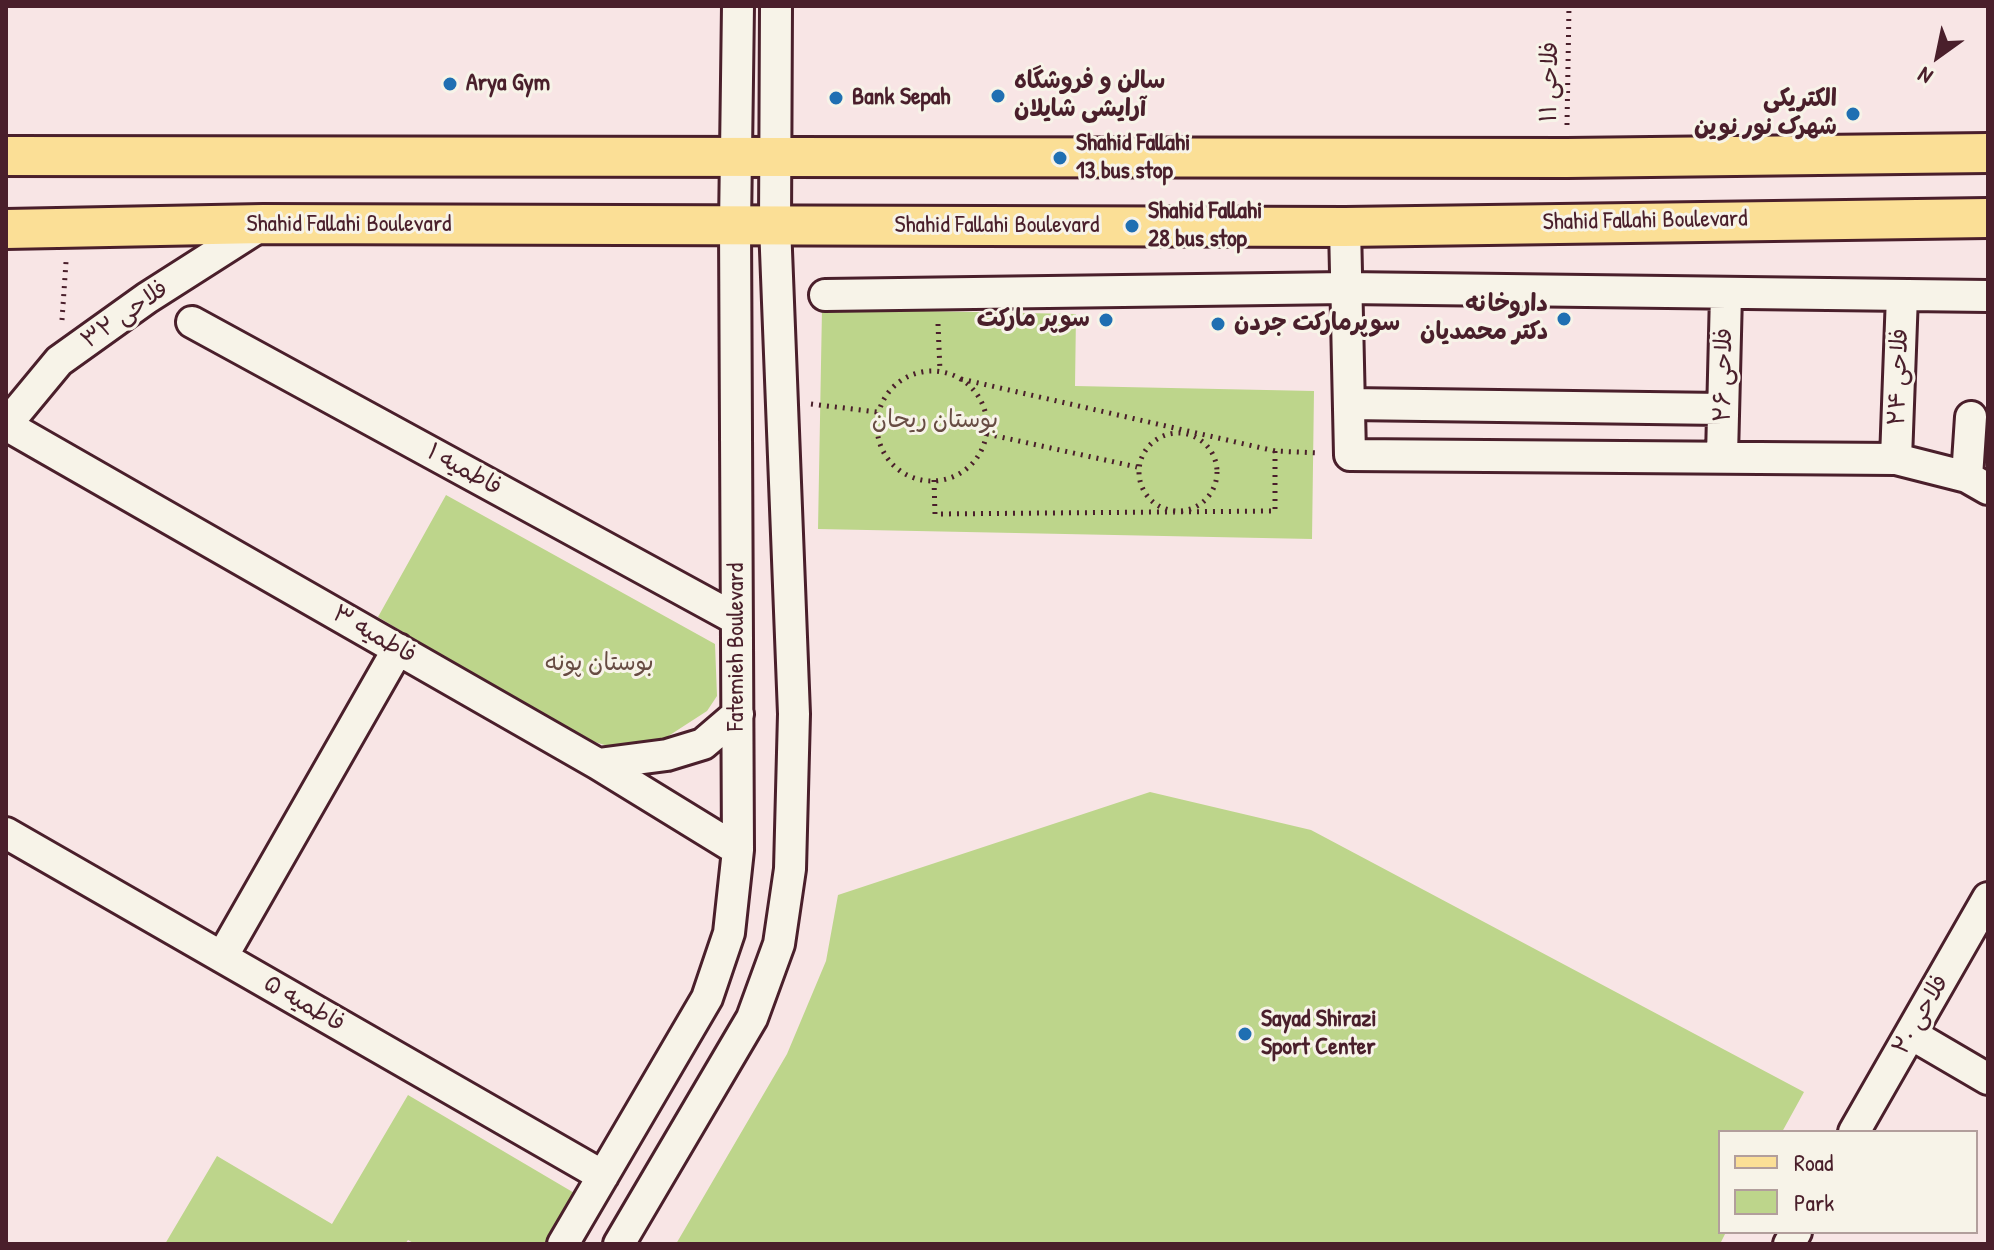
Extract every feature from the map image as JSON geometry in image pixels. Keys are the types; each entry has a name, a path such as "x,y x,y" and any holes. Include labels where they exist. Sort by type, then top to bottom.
{"main road":[{"path":"6,156 1567,158 1988,153"},
{"name":"Shahid Fallahi Boulevard","path":"6,229 263,224 1345,227 1988,218"}],"street":[{"name":"Fatemieh Boulevard","path":"563,1244 707,998 729,933 738,850 735,156 738,6"},
{"path":"619,1244 752,1018 779,944 790,869 794,714 775,225 776,6"},
{"name":"فلاحی ۳۲","path":"6,424 59,361 147,298 263,224"},
{"path":"1345,227 1350,455 1896,459 1978,483 1971,417"},
{"path":"825,295 1346,288 1988,296"},
{"name":"فلاحی ۲۶","path":"1722,456 1726,294"},
{"name":"فلاحی ۲۴","path":"1896,459 1902,295"},
{"name":"فاطمیه ۱","path":"192,322 736,619"},
{"path":"1349,404 1723,409"},
{"name":"فاطمیه ۳","path":"6,424 598,764 738,850"},
{"path":"222,957 398,649"},
{"path":"598,764 667,755 703,744 738,714"},
{"name":"فاطمیه ۵","path":"6,833 603,1176"},
{"name":"فلاحی ۲۰","path":"1855,1130 1988,898"},
{"path":"1911,1034 1988,1079"}],"path":[{"name":"فلاحی ۱۱","path":"1567,158 1569,6"},
{"path":"59,361 68,230"},
{"path":"937,294 940,371"},
{"path":"961,379 977,393 986,413 987,434 979,455 964,471 945,480 903,473 887,458 878,439 877,412 899,381 919,372 940,371 961,379 1275,451 1350,455"},
{"path":"782,401 877,412"},
{"path":"1183,431 1211,447 1219,478 1203,505 1173,513 1146,497 1137,467 1153,439 1183,431"},
{"path":"987,434 1137,467"},
{"path":"934,480 935,514 1275,511 1275,451"}],"green space":[{"name":"بوستان ریحان","path":"822,309 1076,314 1075,386 1314,391 1312,539 818,529"},
{"name":"بوستان پونه","path":"446,495 715,644 717,696 707,711 656,744 633,750 608,746 575,736 378,617"},
{"name":"Sayad Shirazi Sport Center","path":"1150,792 1311,830 1804,1092 1783,1130 1718,1130 1718,1234 1725,1234 1720,1244 676,1244 787,1054 826,961 838,895"},
{"path":"408,1095 576,1194 547,1244 415,1244 408,1240 405,1244 165,1244 217,1156 332,1224"}],"place":[{"name":"Arya Gym","path":"450,84"},
{"name":"سالن و فروشگاه آرایشی شایلان","path":"998,96"},
{"name":"Bank Sepah","path":"836,98"},
{"name":"الکتریکی شهرک نور نوین","path":"1853,114"},
{"name":"Shahid Fallahi 13 bus stop","path":"1060,158"},
{"name":"Shahid Fallahi 28 bus stop","path":"1132,226"},
{"name":"داروخانه دکتر محمدیان","path":"1564,319"},
{"name":"سوپر مارکت","path":"1106,320"},
{"name":"سوپرمارکت جردن","path":"1218,324"},
{"name":"Sayad Shirazi Sport Center","path":"1245,1034"}]}
